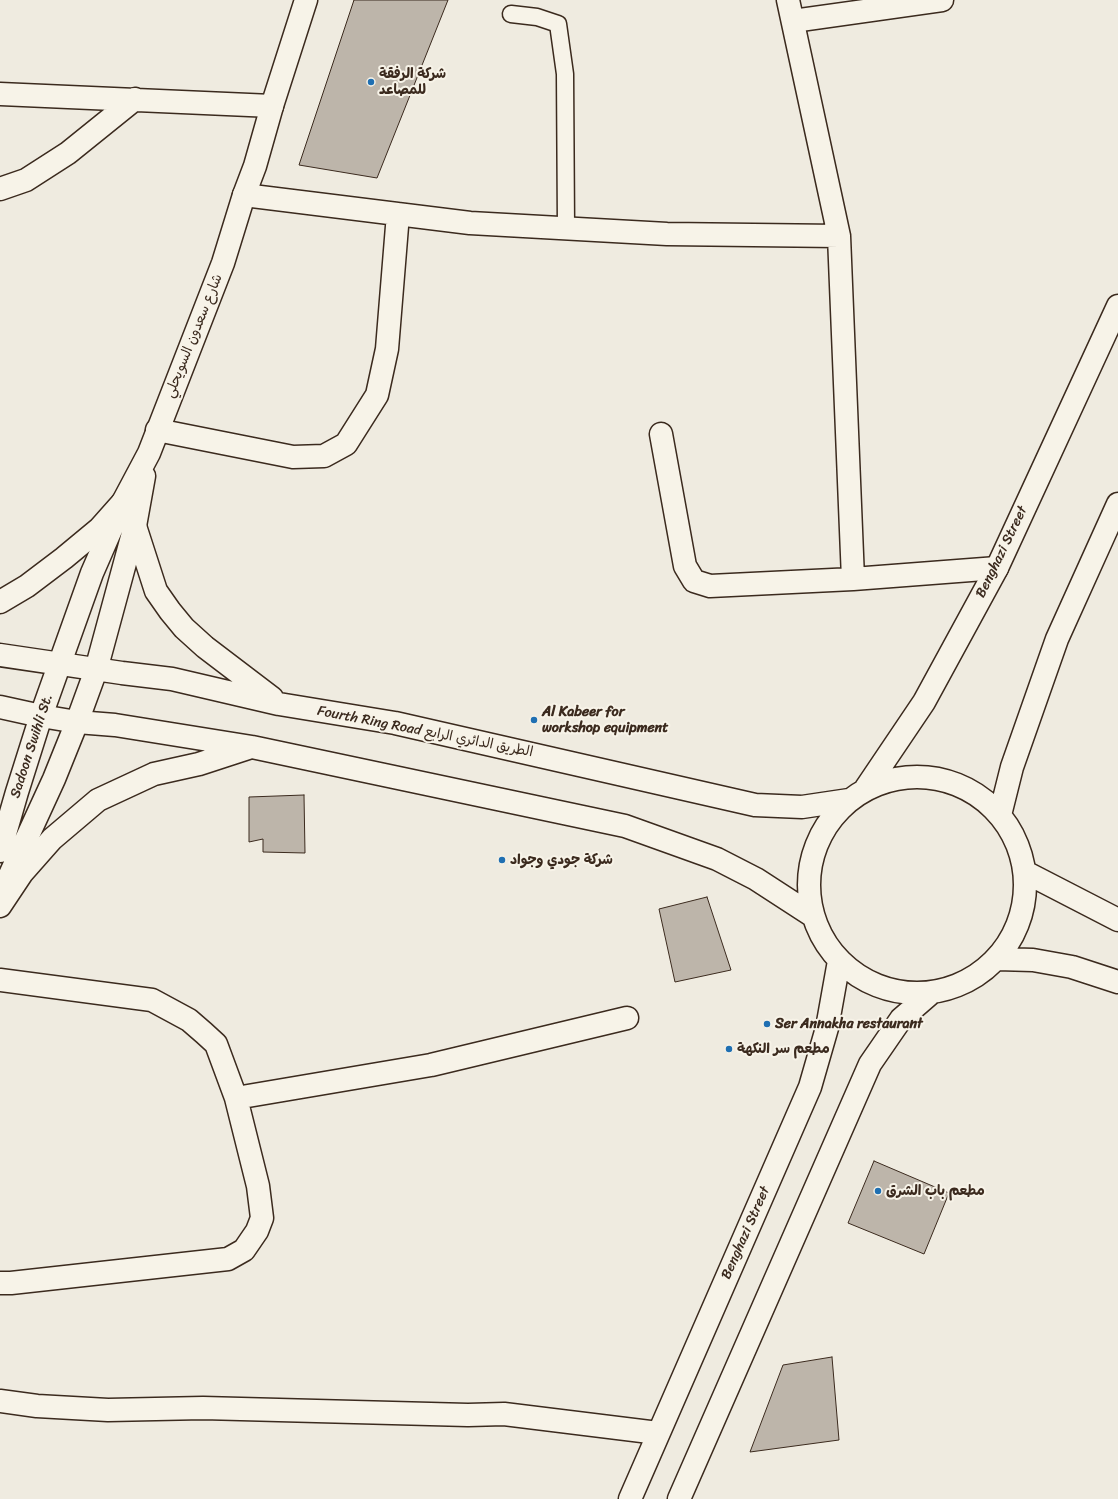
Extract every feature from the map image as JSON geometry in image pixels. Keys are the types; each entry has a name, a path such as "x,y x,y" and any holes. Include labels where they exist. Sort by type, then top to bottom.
{"main road":[{"name":"شارع سعدون السويحلي","path":"60,664 92,573 123,502 158,430 222,263 255,166 272,106 306,0"},
{"path":"788,0 839,236 853,579"},
{"path":"793,21 942,0"},
{"path":"0,94 272,106"},
{"path":"0,189 26,180 68,153 135,99"},
{"path":"244,195 470,223 667,234 839,236"},
{"path":"158,430 293,457 324,456 346,444 377,395 387,349 398,214"},
{"name":"Benghazi Street","path":"857,794 924,702 996,568 1118,306"},
{"path":"661,434 685,566 694,581 710,586 853,579 996,568"},
{"path":"0,896 41,808 77,722 96,670 135,526 148,453"},
{"path":"0,602 27,586 64,558 99,529 123,502"},
{"path":"1000,814 1012,766 1057,638 1116,512"},
{"path":"135,526 156,591 170,611 184,628 205,647 280,704"},
{"name":"Fourth Ring Road الطريق الدائري الرابع","path":"0,655 96,670 172,679 280,704 395,723 755,805 802,807 857,794"},
{"name":"Sadoon Swihli St.","path":"0,851 41,716 60,664"},
{"path":"0,707 77,722 115,725 252,747 625,826 717,859 756,879 813,916"},
{"path":"0,906 22,873 52,839 98,800 154,774 199,764 252,747"},
{"path":"907,777 933,778 958,784 980,797 1000,814 1012,832 1020,851 1025,872 1026,891 1017,927 1008,944 997,959 983,972 967,981 949,988 931,992 911,993 891,990 872,984 855,974 839,961 819,932 813,916 808,891 810,865 817,840 831,818 857,794 886,780 907,777"},
{"path":"1025,872 1118,920"},
{"path":"997,959 1033,960 1072,967 1118,982"},
{"name":"Benghazi Street","path":"630,1499 810,1087 827,1028 839,961"},
{"path":"0,980 152,1000 189,1020 216,1044 236,1098 258,1186 262,1218 257,1231 244,1250 228,1259 0,1283"},
{"path":"679,1499 870,1064 901,1019 931,992"},
{"path":"236,1098 431,1065 627,1018"},
{"path":"0,1401 37,1406 108,1410 203,1408 468,1415 504,1414 658,1433"}],"lane":[{"path":"511,14 537,17 558,24 564,74 566,228"}],"building":[{"name":"شركة الرفقة للمصاعد","path":"354,0 448,0 377,178 299,165"},
{"path":"304,795 305,853 263,852 263,839 249,842 249,797"},
{"path":"707,897 731,970 675,982 659,909"},
{"path":"874,1161 949,1193 924,1254 848,1223"},
{"path":"832,1357 839,1440 750,1452 783,1365"}],"place":[{"name":"شركة الرفقة للمصاعد","path":"371,82"},
{"name":"Al Kabeer for workshop equipment","path":"534,720"},
{"name":"شركة جودي وجواد","path":"502,860"},
{"name":"Ser Annakha restaurant","path":"767,1024"},
{"name":"مطعم سر النكهة","path":"729,1049"},
{"name":"مطعم باب الشرق","path":"878,1191"}]}
